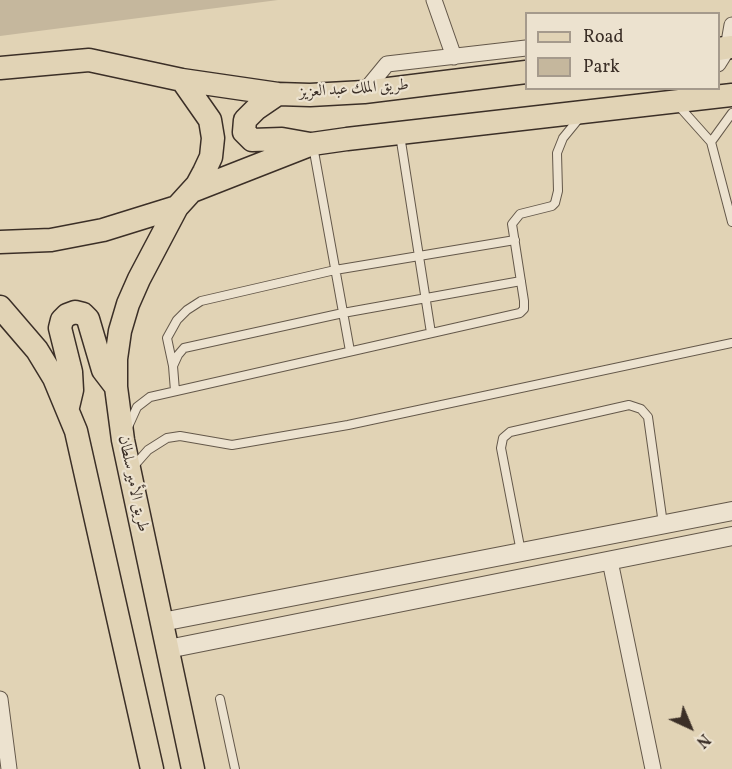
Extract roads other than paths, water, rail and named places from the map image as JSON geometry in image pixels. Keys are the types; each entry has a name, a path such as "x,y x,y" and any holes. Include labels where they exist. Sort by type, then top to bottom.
{"main road":[{"name":"طريق الملك عبد العزيز","path":"0,69 89,60 182,80 278,94 310,95 364,92 525,72"},
{"path":"182,80 210,120 213,138 210,158 197,185 184,199"},
{"path":"278,94 256,109 245,120 243,128 246,135 252,141 282,139 312,144"},
{"path":"0,242 51,240 103,230 184,199 312,144 674,101 701,94 732,95"},
{"name":"طريق الأمير سلطان","path":"184,199 139,279 128,304 120,331 116,359 116,387 129,470 193,769"},
{"path":"0,307 37,350 68,407 83,455 152,769"},
{"path":"68,407 72,390 71,372 60,328 62,320 67,315 75,312 88,319 103,370 116,387"}],"street":[{"path":"434,0 454,57"},
{"path":"723,50 732,25"},
{"path":"364,92 387,64 525,48"},
{"path":"162,622 732,511"},
{"path":"168,649 732,536"},
{"path":"610,561 653,769"},
{"path":"0,699 9,769"}],"lane":[{"path":"674,101 711,142 732,222"},
{"path":"123,440 137,407 150,397 520,313 524,309 524,301 512,224 520,214 552,206 555,203 558,191 557,153 563,138 585,112"},
{"path":"711,142 732,113"},
{"path":"399,133 431,333"},
{"path":"312,144 350,351"},
{"path":"175,391 167,338 177,320 201,301 335,270 515,240"},
{"path":"173,366 184,348 343,313 521,281"},
{"path":"129,470 148,450 167,438 180,436 232,445 348,425 732,343"},
{"path":"521,552 501,448 503,438 510,432 629,405 640,409 648,417 663,524"},
{"path":"220,699 235,769"}]}
